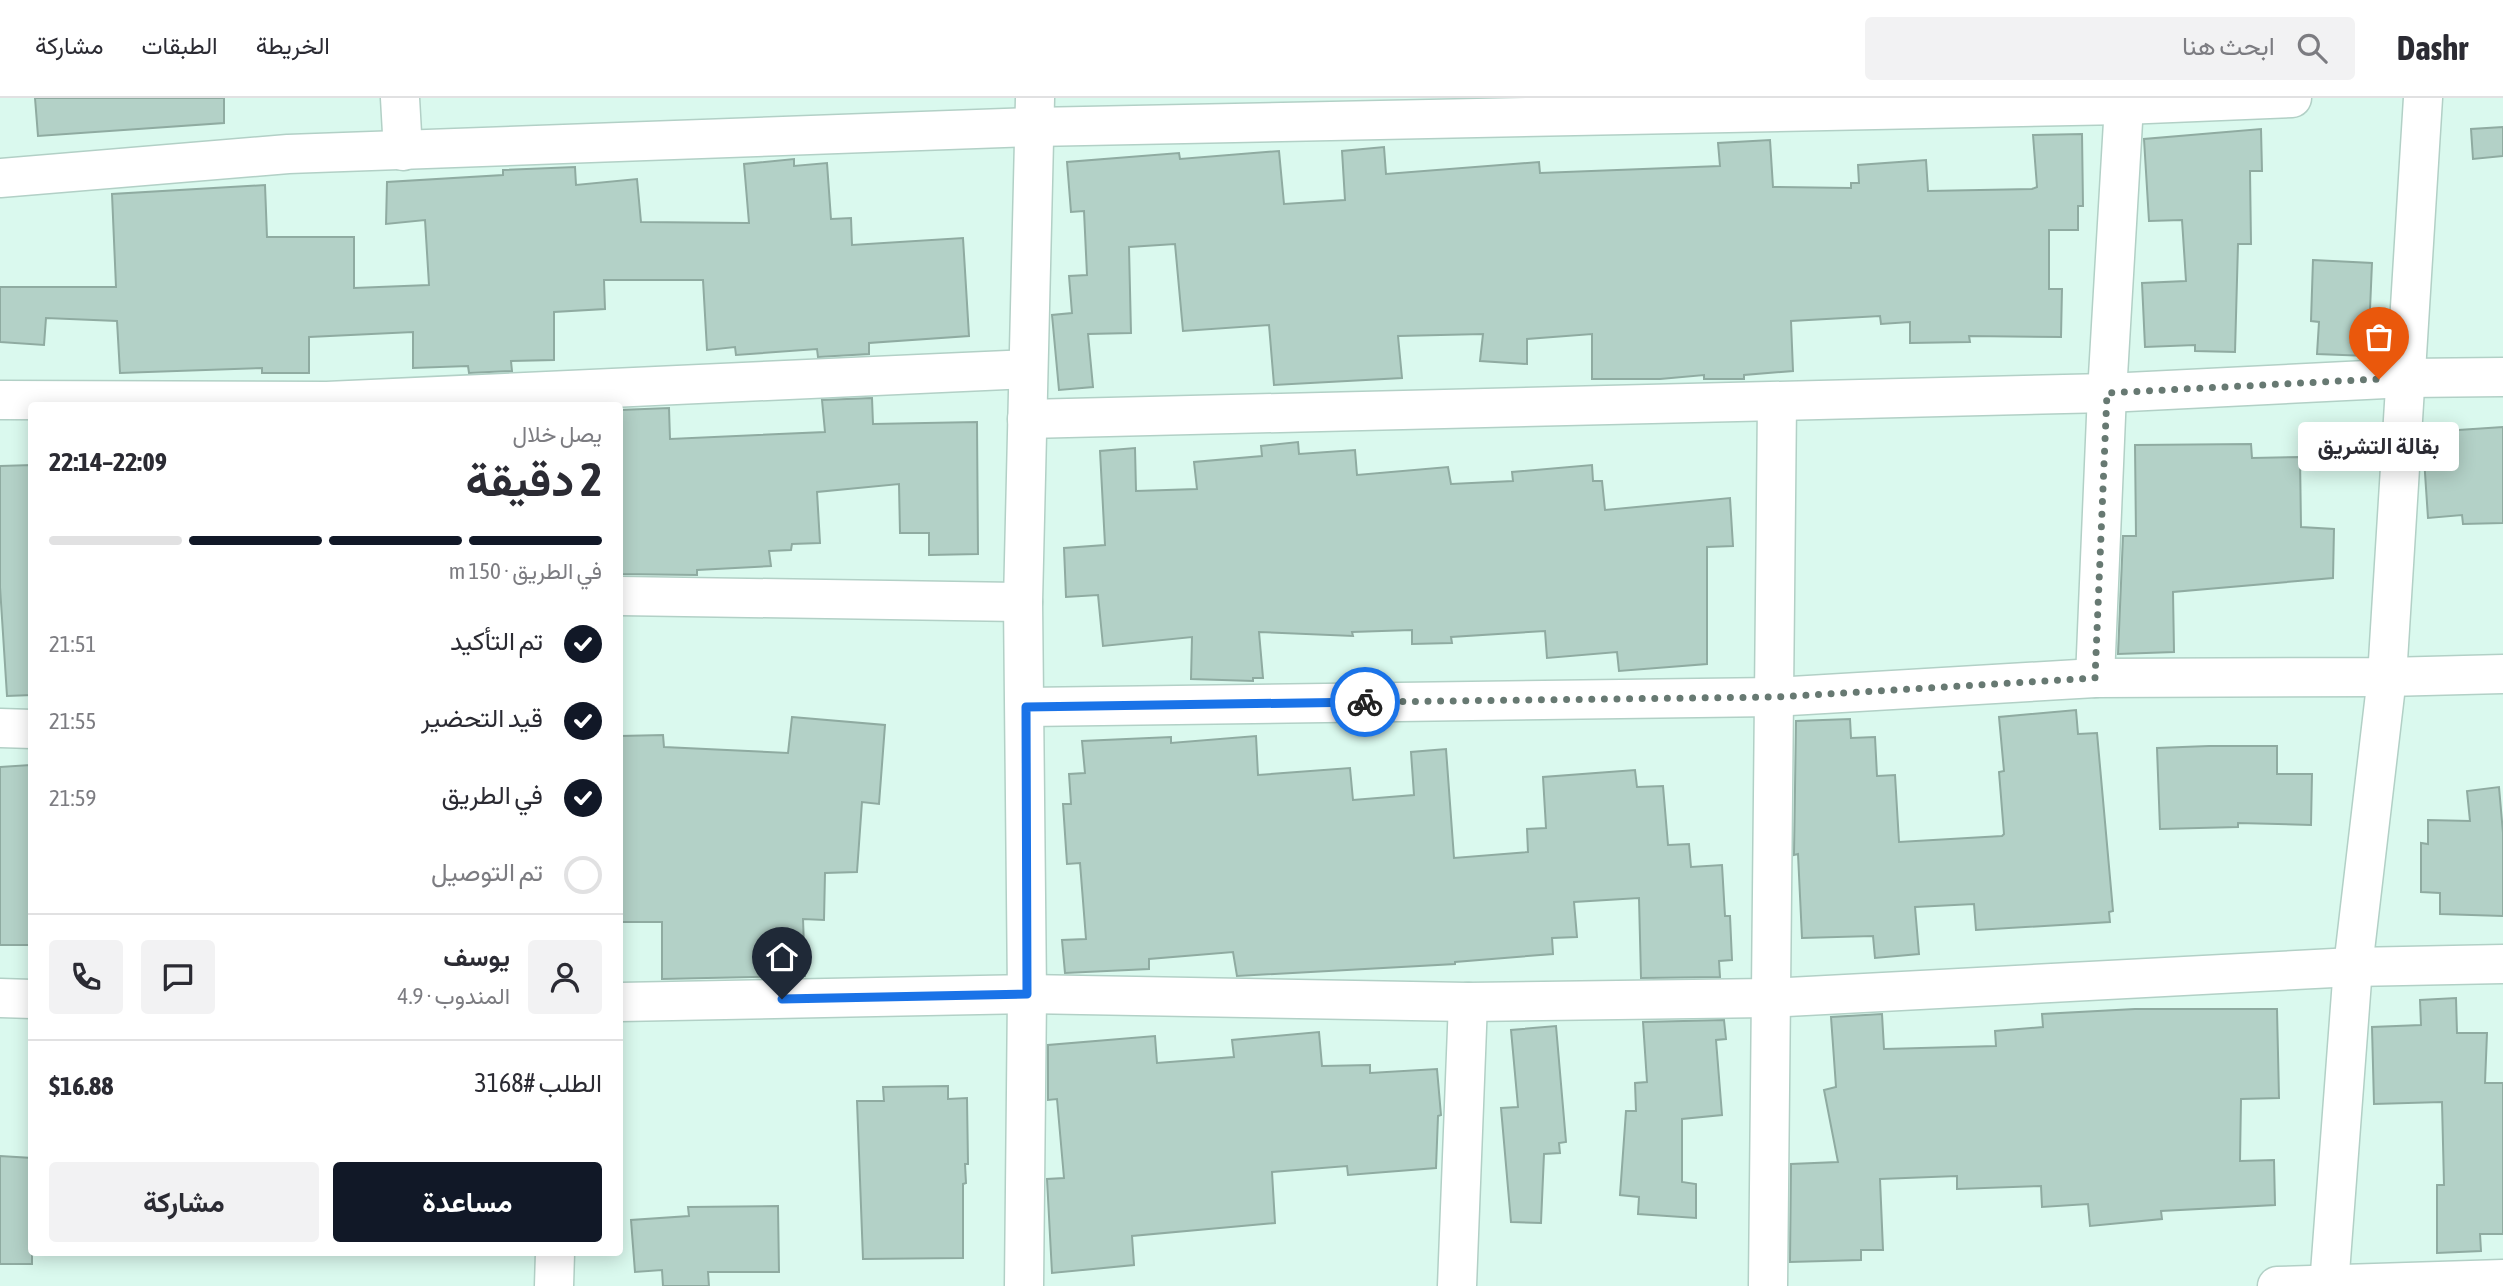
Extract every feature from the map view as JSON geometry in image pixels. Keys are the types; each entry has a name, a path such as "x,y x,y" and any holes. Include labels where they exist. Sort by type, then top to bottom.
{"street":[{"path":"400,98 403,150"},
{"path":"0,178 288,154 403,150 1035,113 2124,105 2292,98"},
{"path":"2329,1285 2354,967 2387,677 2423,98"},
{"path":"2095,678 2107,393 2124,105"},
{"path":"1024,1286 1027,994 1023,602 1035,113"},
{"path":"367,402 1028,369"},
{"path":"1027,419 2107,393 2406,378 2503,377"},
{"path":"0,400 164,402"},
{"path":"1768,1286 1777,402"},
{"path":"623,596 1023,602"},
{"path":"1026,707 1775,697 2095,678 2503,674"},
{"path":"0,728 28,729"},
{"path":"623,1002 1027,994 1468,1002 1769,998 2354,967 2503,964"},
{"path":"0,998 28,999"},
{"path":"1457,1286 1468,1002"},
{"path":"554,1286 555,1256"},
{"path":"2277,1286 2503,1279"}],"building":[{"path":"35,98 224,98 224,123 38,136"},
{"path":"2503,127 2503,156 2473,159 2471,129"},
{"path":"2261,129 2262,171 2250,171 2251,244 2238,244 2235,352 2195,351 2195,345 2145,347 2142,283 2186,281 2182,220 2149,221 2144,139"},
{"path":"2082,134 2083,206 2078,206 2078,230 2049,230 2049,289 2062,289 2061,337 1969,336 1970,342 1910,343 1910,322 1881,324 1880,316 1791,321 1793,371 1744,375 1744,379 1704,379 1704,375 1660,379 1592,379 1592,334 1527,339 1527,364 1480,361 1483,334 1398,336 1402,378 1274,385 1269,325 1183,331 1175,244 1129,247 1131,333 1088,334 1093,387 1059,390 1052,315 1072,313 1069,276 1087,275 1084,211 1071,212 1067,162 1179,153 1180,159 1279,151 1284,204 1345,200 1342,151 1384,147 1386,174 1539,162 1540,173 1720,166 1718,143 1770,140 1773,187 1851,188 1851,183 1859,183 1858,165 1926,160 1928,191 2032,189 2037,187 2033,135"},
{"path":"794,159 794,166 827,163 831,219 851,218 852,245 963,238 969,336 869,343 869,354 818,357 817,349 736,355 735,347 707,350 703,280 604,280 605,309 554,312 554,360 511,361 512,371 469,373 468,366 413,368 413,332 309,337 309,373 262,373 262,368 120,373 117,321 46,318 44,345 0,342 0,287 116,287 112,194 265,185 267,237 354,237 354,288 429,285 425,220 386,224 387,182 503,175 503,170 575,167 576,185 637,179 641,222 749,223 744,164"},
{"path":"2313,260 2372,263 2368,356 2317,354 2319,322 2311,321"},
{"path":"872,398 873,424 977,422 978,554 929,555 929,533 900,533 899,484 817,492 820,543 792,544 791,550 769,551 771,566 697,570 697,575 623,574 623,410 669,408 670,439 825,432 822,400"},
{"path":"2503,427 2503,523 2463,524 2462,515 2428,518 2423,443 2429,441 2429,432"},
{"path":"1298,442 1299,454 1355,450 1357,475 1448,467 1451,484 1513,481 1512,472 1592,465 1593,481 1602,481 1605,510 1730,498 1733,546 1707,547 1707,664 1619,671 1617,652 1547,658 1545,631 1451,637 1452,643 1412,644 1412,630 1352,632 1353,636 1259,632 1263,678 1253,678 1253,681 1191,679 1192,637 1103,646 1098,595 1066,597 1064,548 1105,545 1100,451 1135,448 1136,491 1197,489 1194,462 1262,456 1261,446"},
{"path":"2251,444 2252,458 2300,457 2301,527 2334,529 2333,578 2173,592 2174,652 2118,654 2123,536 2136,536 2135,445"},
{"path":"28,465 28,695 7,696 0,587 0,466"},
{"path":"2076,710 2078,734 2097,733 2113,911 2109,912 2110,922 1976,930 1974,904 1915,907 1919,954 1875,958 1873,936 1802,938 1798,854 1794,855 1796,721 1850,719 1851,738 1875,737 1877,776 1895,775 1899,842 2002,836 1999,772 2004,771 1999,717"},
{"path":"792,717 885,725 879,804 862,802 857,872 825,873 824,920 803,919 805,976 662,979 662,922 623,922 623,736 663,735 664,747 788,753"},
{"path":"1256,736 1258,775 1350,768 1353,800 1414,795 1411,752 1446,749 1454,858 1528,852 1527,829 1546,828 1543,777 1635,770 1637,787 1663,786 1668,845 1689,844 1691,867 1722,865 1725,916 1730,916 1732,960 1719,961 1720,977 1641,978 1639,898 1574,902 1577,937 1552,938 1553,954 1455,964 1237,976 1233,952 1149,959 1149,969 1065,973 1062,940 1086,939 1080,863 1067,864 1063,804 1071,804 1069,774 1085,773 1082,741 1171,737 1171,743"},
{"path":"2277,746 2277,774 2312,774 2311,825 2238,823 2238,827 2160,829 2157,748"},
{"path":"28,765 28,945 0,945 0,767"},
{"path":"2499,787 2503,833 2503,916 2440,914 2440,893 2421,892 2421,843 2428,844 2428,820 2470,821 2467,791"},
{"path":"2456,998 2457,1033 2487,1033 2485,1083 2503,1083 2503,1234 2480,1234 2481,1251 2437,1253 2437,1185 2444,1185 2442,1102 2374,1104 2372,1027 2421,1025 2420,1000"},
{"path":"2135,1009 2277,1009 2279,1098 2241,1099 2240,1161 2274,1160 2275,1205 2161,1211 2162,1219 2090,1226 2088,1204 2042,1207 2041,1186 1957,1189 1957,1176 1880,1179 1883,1250 1861,1250 1861,1260 1790,1262 1791,1164 1838,1162 1824,1090 1836,1087 1831,1017 1882,1014 1884,1049 1996,1046 1995,1031 2043,1027 2042,1014"},
{"path":"1724,1020 1726,1039 1716,1040 1722,1115 1682,1119 1682,1182 1696,1184 1696,1218 1638,1214 1639,1197 1620,1195 1626,1111 1636,1111 1635,1083 1647,1082 1643,1022"},
{"path":"1556,1026 1566,1142 1559,1143 1560,1153 1544,1154 1541,1223 1511,1222 1501,1108 1518,1107 1511,1030"},
{"path":"1319,1032 1322,1066 1370,1065 1370,1073 1437,1069 1441,1115 1438,1116 1436,1168 1348,1175 1347,1166 1272,1172 1275,1223 1132,1236 1134,1265 1052,1273 1047,1179 1064,1178 1057,1099 1048,1100 1048,1045 1155,1036 1157,1063 1234,1057 1232,1040"},
{"path":"948,1086 948,1099 967,1098 968,1164 965,1164 966,1183 963,1184 963,1258 863,1259 857,1101 884,1101 883,1087"},
{"path":"0,1156 28,1158 28,1256 32,1256 32,1264 0,1264"},
{"path":"778,1206 779,1272 708,1272 709,1286 663,1286 662,1270 635,1272 631,1220 689,1216 688,1207"}],"way so far":[{"path":"1365,702 1775,697 2095,678 2107,393 2379,379"}],"place":[{"name":"بقالة التشريق","path":"2379,379"}],"route":[{"path":"782,999 1027,994 1026,707 1365,702"}]}
